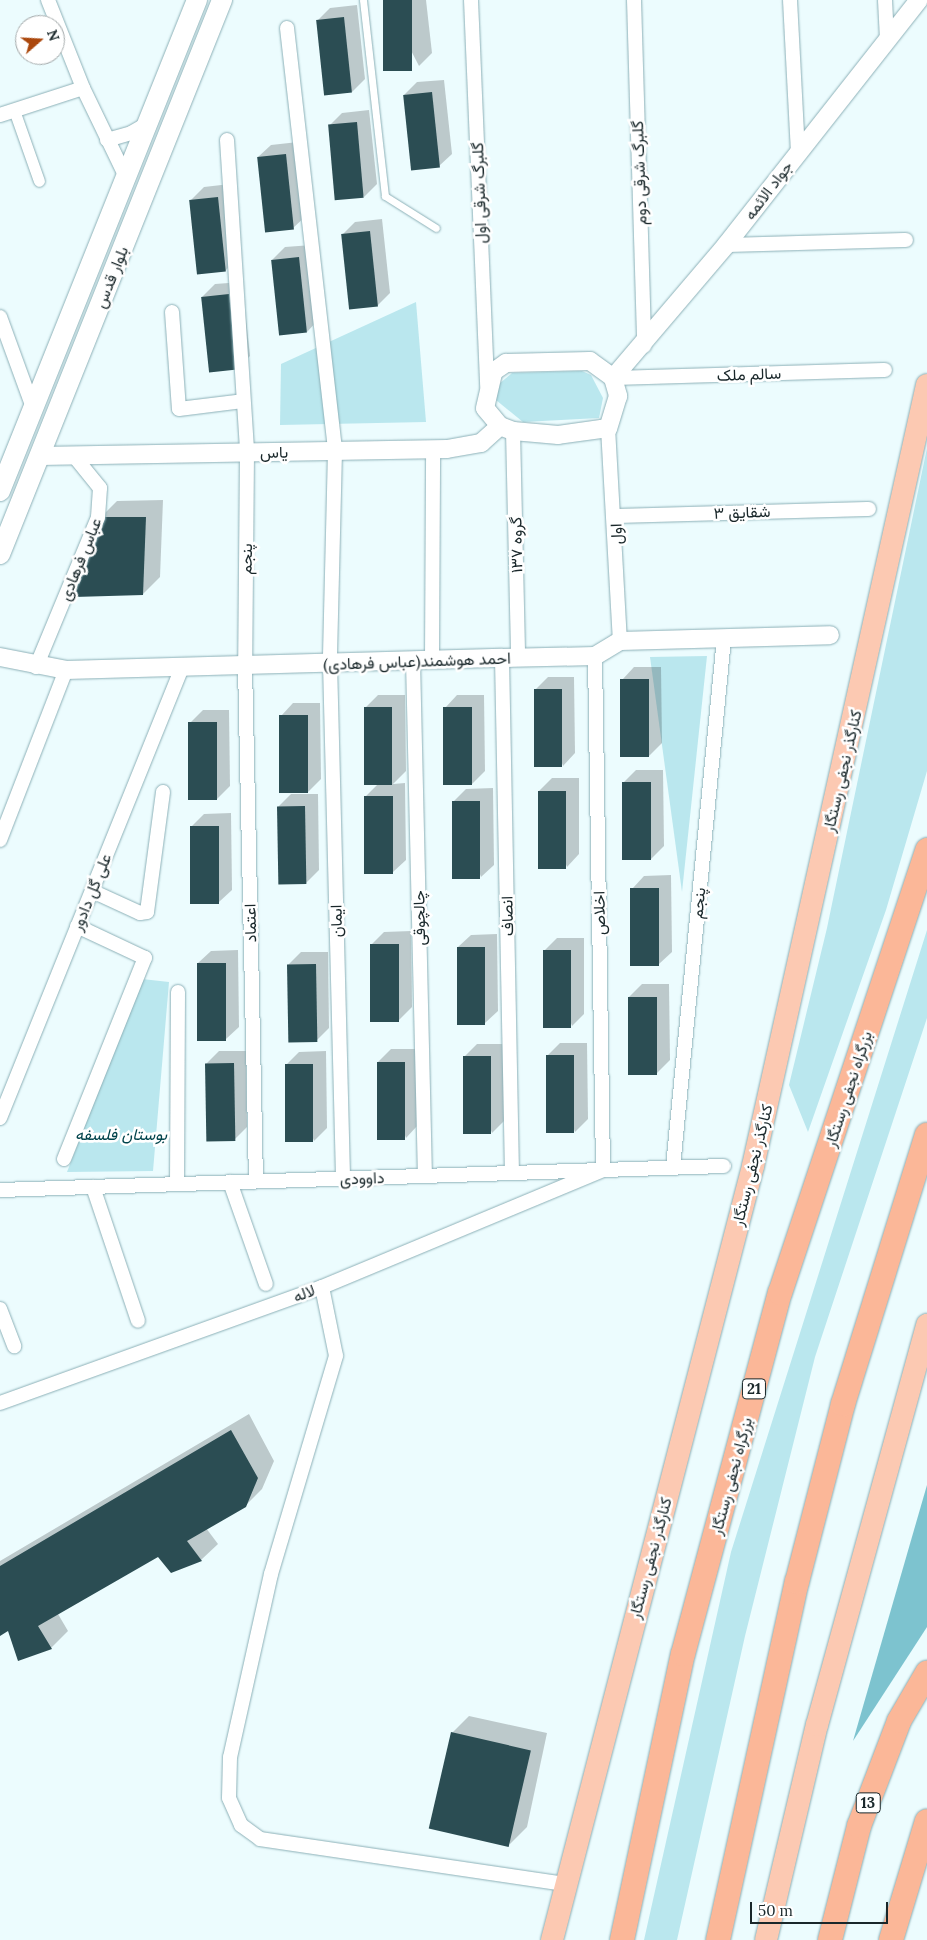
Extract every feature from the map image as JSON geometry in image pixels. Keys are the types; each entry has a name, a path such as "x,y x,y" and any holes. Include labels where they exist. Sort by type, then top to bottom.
{"highway":[{"name":"بزرگراه نجفی رستگار","path":"622,1940 683,1654 780,1292 927,850"},
{"path":"718,1940 797,1582 843,1404 927,1135"},
{"name":"13","path":"830,1940 859,1826 899,1721 927,1673"},
{"path":"891,1940 927,1821"}],"main road":[{"name":"بلوار قدس","path":"0,491 32,405 127,179 197,0"},
{"name":"بلوار قدس","path":"0,554 222,0"},
{"name":"کنارگذر نجفی رستگار","path":"552,1940 564,1884 753,1166 927,385"},
{"path":"766,1940 817,1725 927,1325"}],"street":[{"path":"48,0 83,88 127,179"},
{"name":"گلبرگ شرقی اول","path":"470,0 487,386"},
{"name":"گلبرگ شرقی دوم","path":"634,0 644,346"},
{"path":"790,0 798,151"},
{"path":"885,0 887,40"},
{"name":"جواد الائمه","path":"613,378 644,346 726,245 798,151 919,0"},
{"name":"ایمان","path":"287,28 335,451 330,663 343,1178"},
{"path":"0,115 83,88"},
{"path":"14,110 39,181"},
{"path":"107,140 131,133 149,122"},
{"name":"پنجم","path":"227,140 247,453 244,665"},
{"path":"726,245 906,240"},
{"path":"172,312 179,409 243,401"},
{"path":"1,324 32,405"},
{"path":"590,361 613,378 618,396 608,428 558,435 507,429 486,408 487,386 493,372 506,363 590,361"},
{"name":"سالم ملک","path":"613,378 885,370"},
{"name":"اول","path":"608,428 615,516 620,641"},
{"name":"یاس","path":"40,456 433,450 481,443 507,429"},
{"name":"گروه ۱۳۷","path":"507,429 510,658"},
{"path":"432,660 433,450"},
{"name":"عباس فرهادی","path":"36,667 98,517 100,488 74,456"},
{"name":"شقایق ۳","path":"615,516 868,509"},
{"name":"احمد هوشمند(عباس فرهادی)","path":"0,657 36,667 66,670 413,661 595,656 620,641 830,635"},
{"name":"پنجم","path":"673,1167 724,638"},
{"name":"اخلاص","path":"595,656 602,1170"},
{"name":"انصاف","path":"510,658 512,1173"},
{"name":"چالچوقی","path":"413,661 424,1176"},
{"name":"اعتماد","path":"244,665 256,1181"},
{"name":"علی گل دادور","path":"0,1118 182,667"},
{"path":"0,840 66,670"},
{"path":"92,891 140,913 147,912 163,792"},
{"path":"64,1159 145,958 77,926"},
{"path":"177,1183 178,992"},
{"name":"داوودی","path":"0,1190 724,1166"},
{"name":"لاله","path":"0,1403 322,1287 602,1170"},
{"path":"230,1182 266,1284"},
{"path":"94,1187 138,1321"},
{"path":"322,1287 336,1356 271,1574 230,1757 229,1798 241,1824 260,1839 564,1884"},
{"path":"0,1310 14,1346"}],"lane":[{"path":"363,0 385,196 436,228"}],"green space":[{"path":"416,302 426,422 280,425 281,364"},
{"path":"582,371 591,375 603,398 599,418 523,422 496,400 499,384 512,373"},
{"path":"927,448 927,771 886,910 808,1132 789,1085 827,928"},
{"path":"707,656 682,892 650,657"},
{"path":"927,930 927,1018 815,1357 745,1636 677,1940 644,1940 731,1552"},
{"name":"بوستان فلسفه","path":"142,979 169,982 153,1171 67,1172"}],"shaded area":[{"path":"927,1485 927,1627 853,1741"}],"building":[{"path":"383,0 412,0 412,71 383,71"},
{"path":"344,17 352,93 324,96 316,20"},
{"path":"432,92 440,168 411,171 403,95"},
{"path":"357,122 364,198 335,200 328,125"},
{"path":"286,154 294,230 265,233 257,157"},
{"path":"218,197 226,272 197,275 189,200"},
{"path":"370,231 378,307 349,310 341,234"},
{"path":"299,257 307,333 279,336 271,260"},
{"path":"229,294 237,370 209,373 201,297"},
{"path":"98,517 146,517 143,595 74,597 76,571"},
{"path":"620,679 649,679 649,757 620,757"},
{"path":"534,689 562,689 562,767 534,767"},
{"path":"364,707 392,707 392,785 364,785"},
{"path":"443,707 472,707 472,785 443,785"},
{"path":"279,715 308,715 308,793 279,793"},
{"path":"188,722 217,722 217,800 188,800"},
{"path":"622,782 651,782 651,860 622,860"},
{"path":"538,791 566,791 566,869 538,869"},
{"path":"364,796 393,796 393,874 364,874"},
{"path":"452,801 480,801 480,879 452,879"},
{"path":"277,806 305,806 306,884 278,884"},
{"path":"190,826 219,826 219,904 190,904"},
{"path":"630,888 659,888 659,966 630,966"},
{"path":"370,944 399,944 399,1022 370,1022"},
{"path":"457,947 485,947 485,1025 457,1025"},
{"path":"543,950 571,950 571,1028 543,1028"},
{"path":"197,963 226,963 226,1041 197,1041"},
{"path":"316,964 317,1042 288,1042 287,965"},
{"path":"628,997 657,997 657,1075 628,1075"},
{"path":"546,1055 574,1055 574,1133 546,1133"},
{"path":"463,1056 491,1056 491,1134 463,1134"},
{"path":"377,1062 405,1062 405,1140 377,1140"},
{"path":"234,1063 235,1141 206,1141 205,1064"},
{"path":"285,1064 313,1064 313,1142 285,1142"},
{"path":"231,1430 258,1478 246,1507 187,1541 202,1561 171,1573 158,1557 38,1626 52,1649 18,1661 8,1631 0,1636 0,1566"},
{"path":"451,1732 531,1750 509,1847 429,1828"}]}
